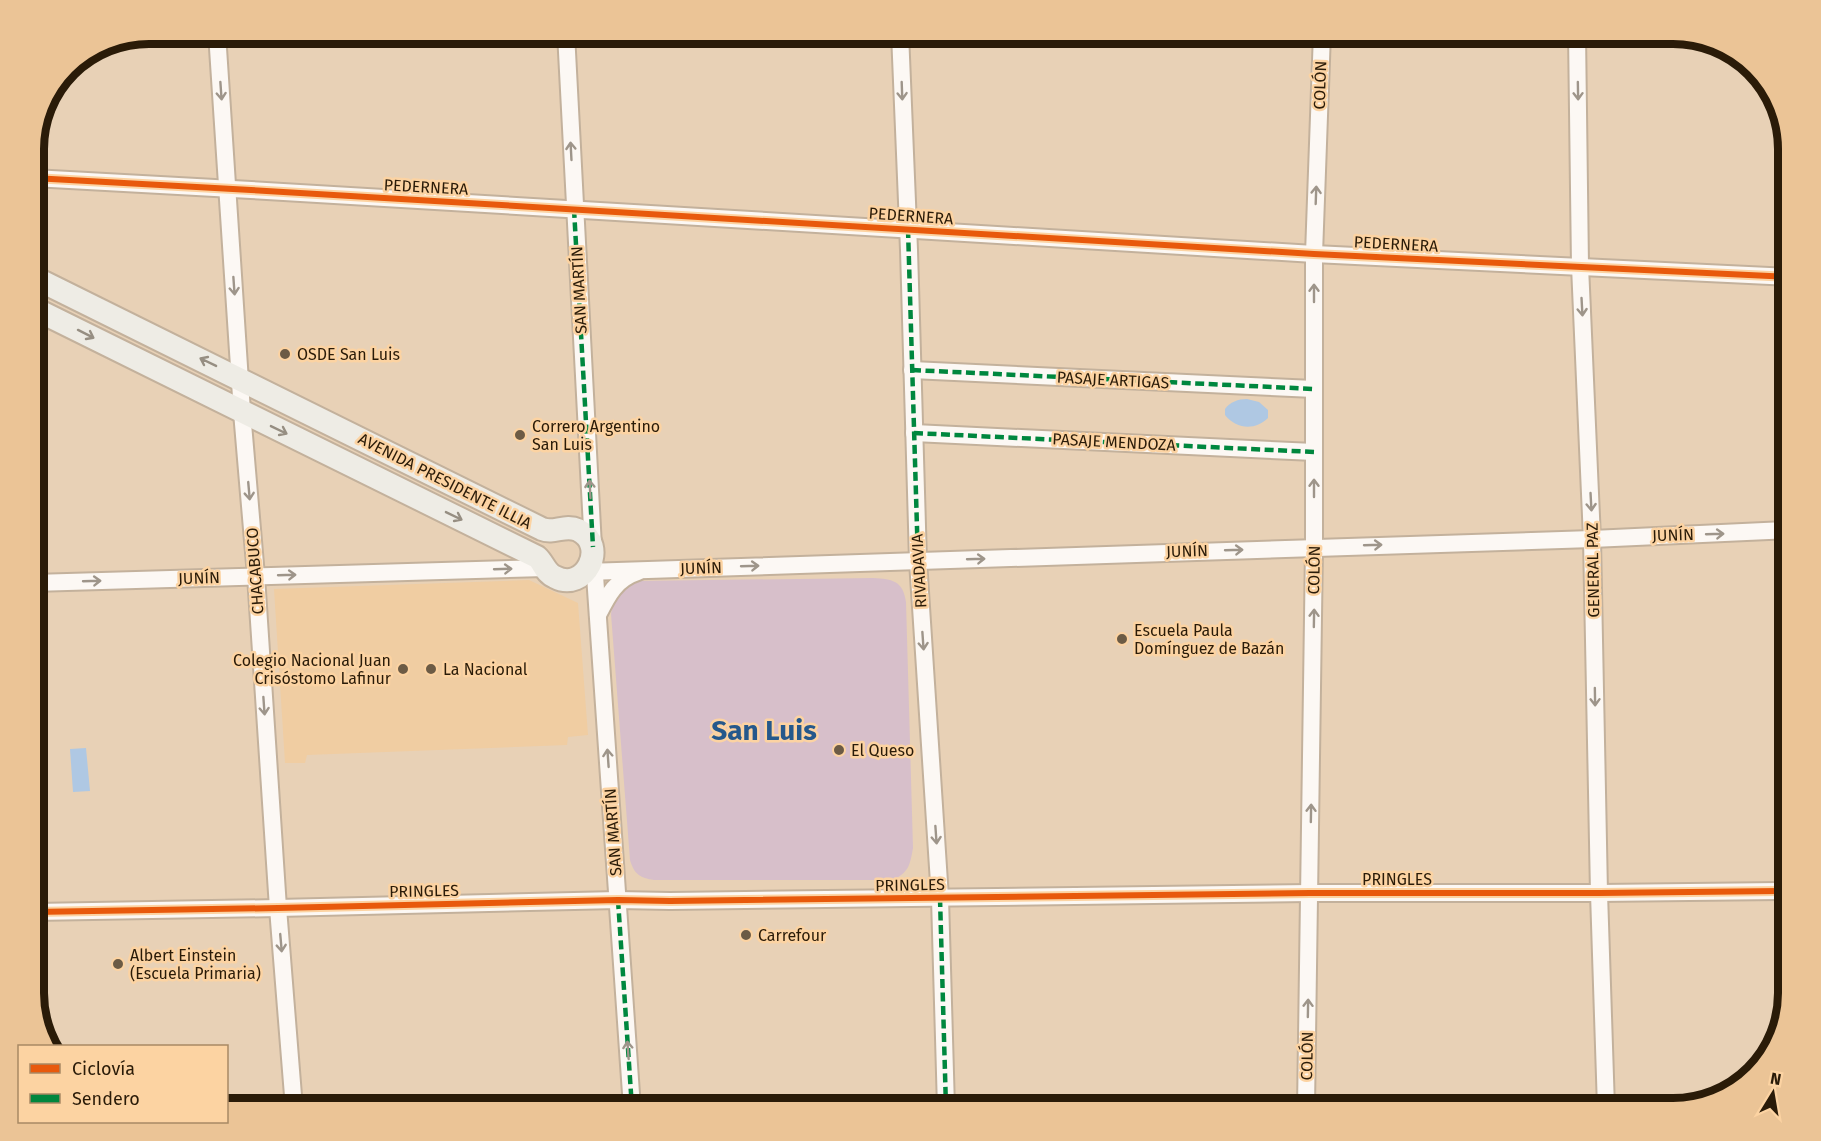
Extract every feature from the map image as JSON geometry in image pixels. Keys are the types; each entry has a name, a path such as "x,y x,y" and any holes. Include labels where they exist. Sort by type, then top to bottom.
{"street":[{"name":"CHACABUCO","path":"218,44 242,412 293,1098"},
{"name":"SAN MARTÍN","path":"566,44 592,561 598,616 631,1098"},
{"name":"RIVADAVIA","path":"900,44 918,561 940,898 946,1098"},
{"name":"COLÓN","path":"1306,1098 1314,547 1314,254 1322,44"},
{"name":"GENERAL PAZ","path":"1577,44 1580,266 1593,539 1599,893 1606,1098"},
{"name":"PEDERNERA","path":"44,179 1314,254 1778,276"},
{"name":"AVENIDA PRESIDENTE ILLIA","path":"44,282 546,531 567,527 579,531 586,536 592,561 575,579 562,580 554,577 537,557 44,313"},
{"name":"PASAJE ARTIGAS","path":"912,370 1314,389"},
{"name":"PASAJE MENDOZA","path":"914,433 1314,452"},
{"name":"JUNÍN","path":"592,561 646,570 1593,539 1778,530"},
{"name":"JUNÍN","path":"44,583 544,568"},
{"path":"598,616 609,593 617,583 627,576 646,570"},
{"name":"PRINGLES","path":"44,912 618,900 1778,891"}],"shaded area":[{"path":"873,578 896,582 905,595 906,602 913,848 906,871 893,880 654,880 638,874 633,869 630,860 611,614 614,595 635,581"},
{"name":"La Nacional","path":"529,580 578,603 588,735 568,737 567,745 307,755 305,763 285,763 274,589"}],"water":[{"path":"1247,399 1259,402 1268,410 1268,418 1257,425 1246,427 1229,420 1225,415 1225,409 1229,404"},
{"path":"86,748 90,791 73,792 70,749"}],"marked path":[{"path":"574,209 593,547"},
{"path":"908,229 918,561"},
{"path":"912,370 1314,389"},
{"path":"914,433 1314,452"},
{"path":"940,898 946,1098"},
{"path":"618,900 631,1098"}],"cycle path":[{"path":"44,179 1314,254 1778,277"},
{"path":"44,912 618,900 1778,891"}],"place":[{"name":"OSDE San Luis","path":"285,354"},
{"name":"Correro Argentino San Luis","path":"520,435"},
{"name":"Escuela Paula Domínguez de Bazán","path":"1122,639"},
{"name":"Colegio Nacional Juan Crisóstomo Lafinur","path":"403,669"},
{"name":"La Nacional","path":"431,669"},
{"name":"El Queso","path":"839,750"},
{"name":"Carrefour","path":"746,935"},
{"name":"Albert Einstein (Escuela Primaria)","path":"118,964"}],"district":[{"name":"San Luis","path":"764,730"}]}
